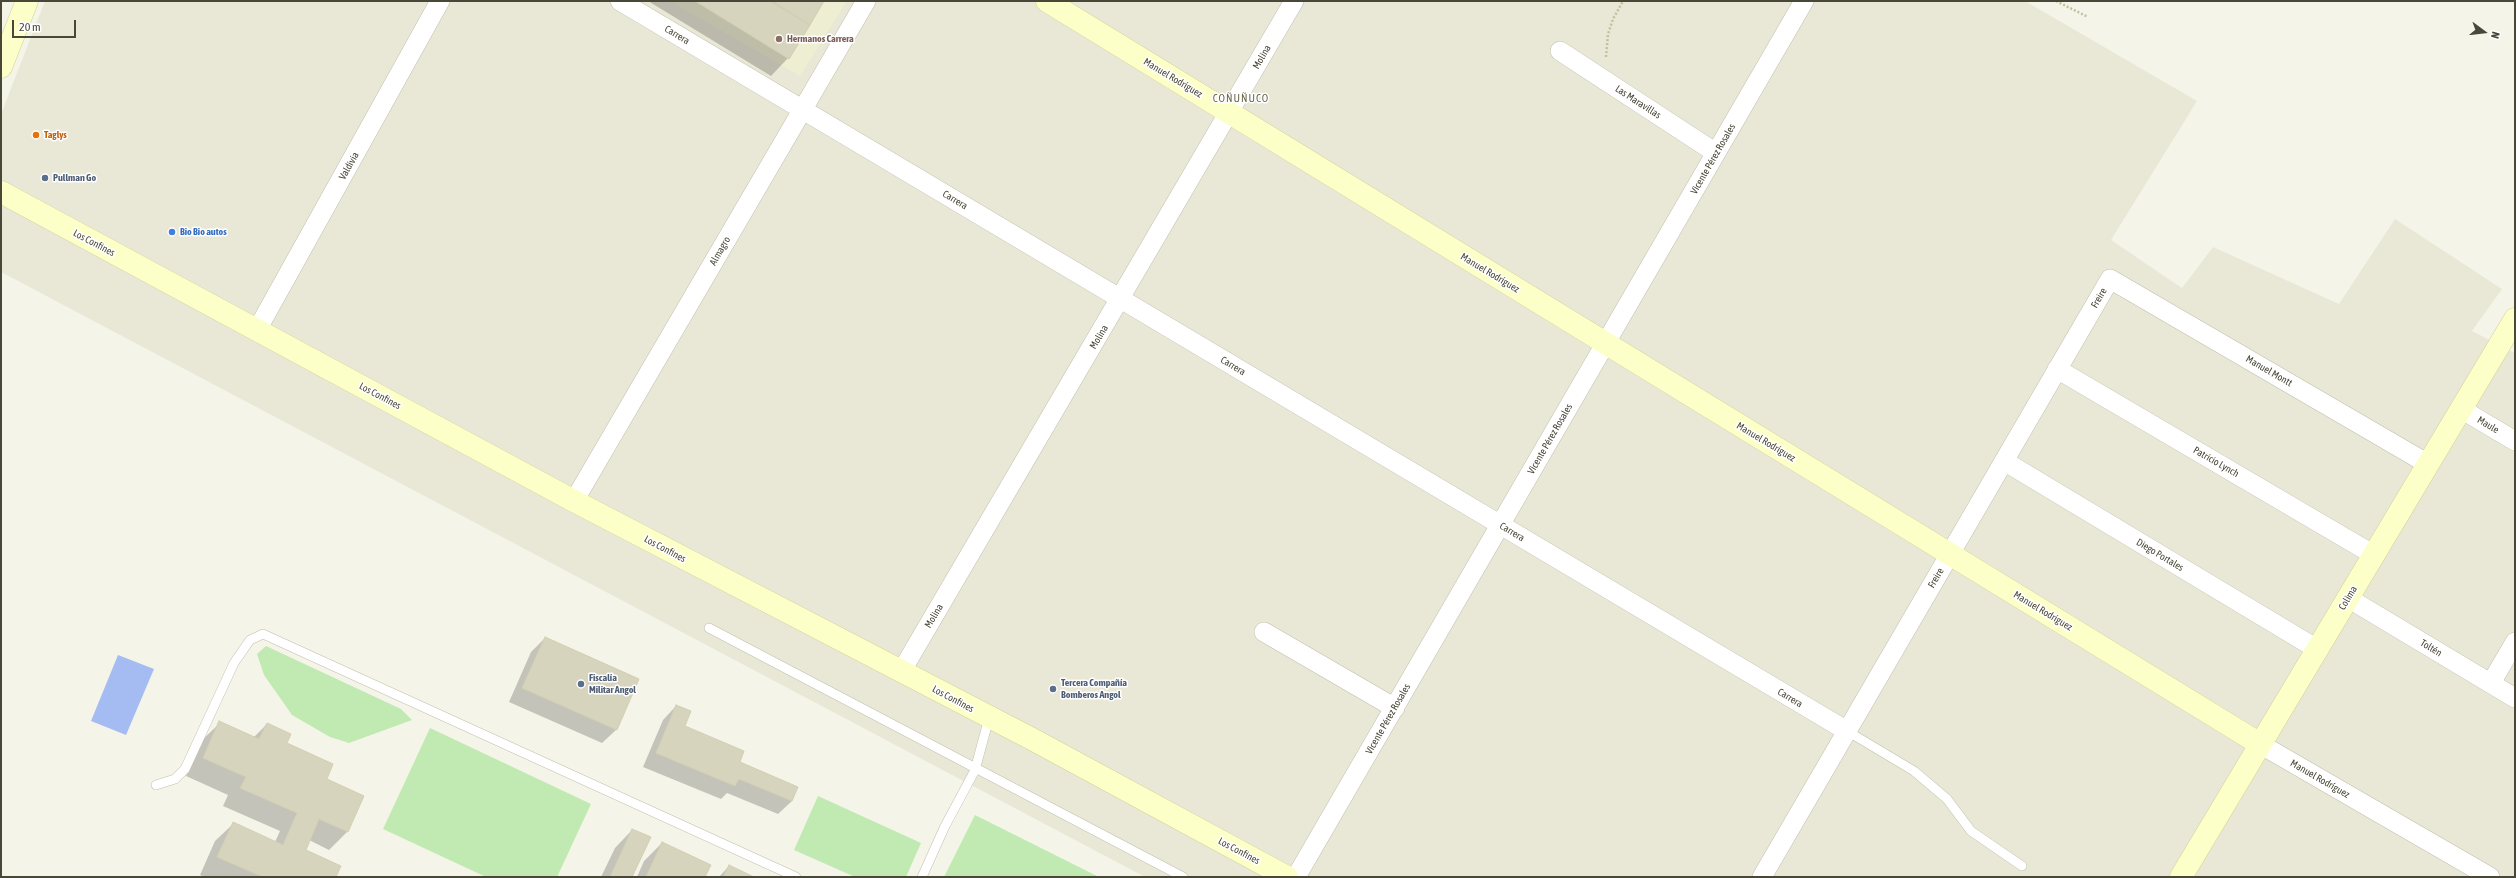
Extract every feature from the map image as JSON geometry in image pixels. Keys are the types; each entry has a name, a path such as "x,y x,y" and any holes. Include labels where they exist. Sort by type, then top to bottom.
{"main road":[{"path":"1,67 27,1"},
{"name":"Manuel Rodríguez","path":"1047,1 2260,744"},
{"name":"Los Confines","path":"1,192 574,501 989,718 1287,877"},
{"name":"Los Confines","path":"1,207 18,209 46,216"},
{"name":"Colima","path":"2181,877 2515,319"}],"street":[{"name":"Valdivia","path":"258,330 440,1"},
{"name":"Carrera","path":"620,1 1847,731"},
{"name":"Almagro","path":"574,501 866,1"},
{"name":"Molina","path":"901,672 1230,113 1294,1"},
{"name":"Vicente Pérez Rosales","path":"1296,877 1804,1"},
{"name":"Las Maravillas","path":"1560,51 1716,153"},
{"name":"Freire","path":"1762,877 2110,279"},
{"name":"Manuel Montt","path":"2110,279 2428,464"},
{"name":"Patricio Lynch","path":"2057,369 2374,554"},
{"name":"Maule","path":"2462,409 2515,441"},
{"name":"Diego Portales","path":"2004,461 2317,649"},
{"name":"Toltén","path":"2348,598 2515,698"},
{"path":"1264,632 1395,708"},
{"path":"2491,683 2515,642"},
{"name":"Manuel Rodríguez","path":"2260,744 2490,877"}],"lane":[{"path":"708,628 975,770 1183,877"},
{"path":"156,785 175,779 185,769 234,663 250,640 263,634 796,877"},
{"path":"922,877 945,826 975,770 989,718"},
{"path":"1847,731 1920,776 1947,799 1971,831 2022,866"}],"path":[{"path":"1607,82 1606,49 1608,34 1613,19 1623,1"},
{"path":"2056,1 2088,17"}],"shaded area":[{"path":"45,1 2025,1 2197,101 2111,240 2182,288 2213,247 2339,304 2395,219 2502,289 2472,331 2515,353 2515,877 1145,877 1,272 1,114"},
{"name":"Hermanos Carrera","path":"670,1 847,1 800,76"}],"green space":[{"path":"266,646 401,709 412,720 349,743 330,737 292,715 264,675 257,654"},
{"path":"430,728 591,804 557,877 486,877 383,829"},
{"path":"818,796 921,843 906,877 855,877 794,850"},
{"path":"975,815 1099,877 944,877"}],"water":[{"path":"118,655 154,669 126,735 91,721"}],"building":[{"path":"695,1 770,1 810,25 789,59"},
{"path":"772,1 824,1 810,25"},
{"name":"Fiscalía Militar Angol","path":"545,637 639,679 617,730 522,688"},
{"path":"676,705 691,711 685,726 744,751 740,762 798,787 792,801 739,779 735,786 656,753"},
{"path":"219,721 259,739 267,723 291,734 287,743 333,764 327,779 364,796 348,832 319,819 306,850 341,866 336,877 263,877 217,857 233,822 283,845 297,813 240,788 246,777 203,758"},
{"path":"632,829 651,837 632,877 610,877"},
{"path":"662,842 711,865 705,877 646,877"},
{"path":"729,865 754,877 723,877"}],"place":[{"name":"Hermanos Carrera","path":"779,39"},
{"name":"Taglys","path":"36,135"},
{"name":"Pullman Go","path":"45,178"},
{"name":"Bio Bio autos","path":"172,232"},
{"name":"Fiscalía Militar Angol","path":"581,684"},
{"name":"Tercera Compañía Bomberos Angol","path":"1053,689"}],"district":[{"name":"COÑUÑUCO","path":"1241,99"}]}
